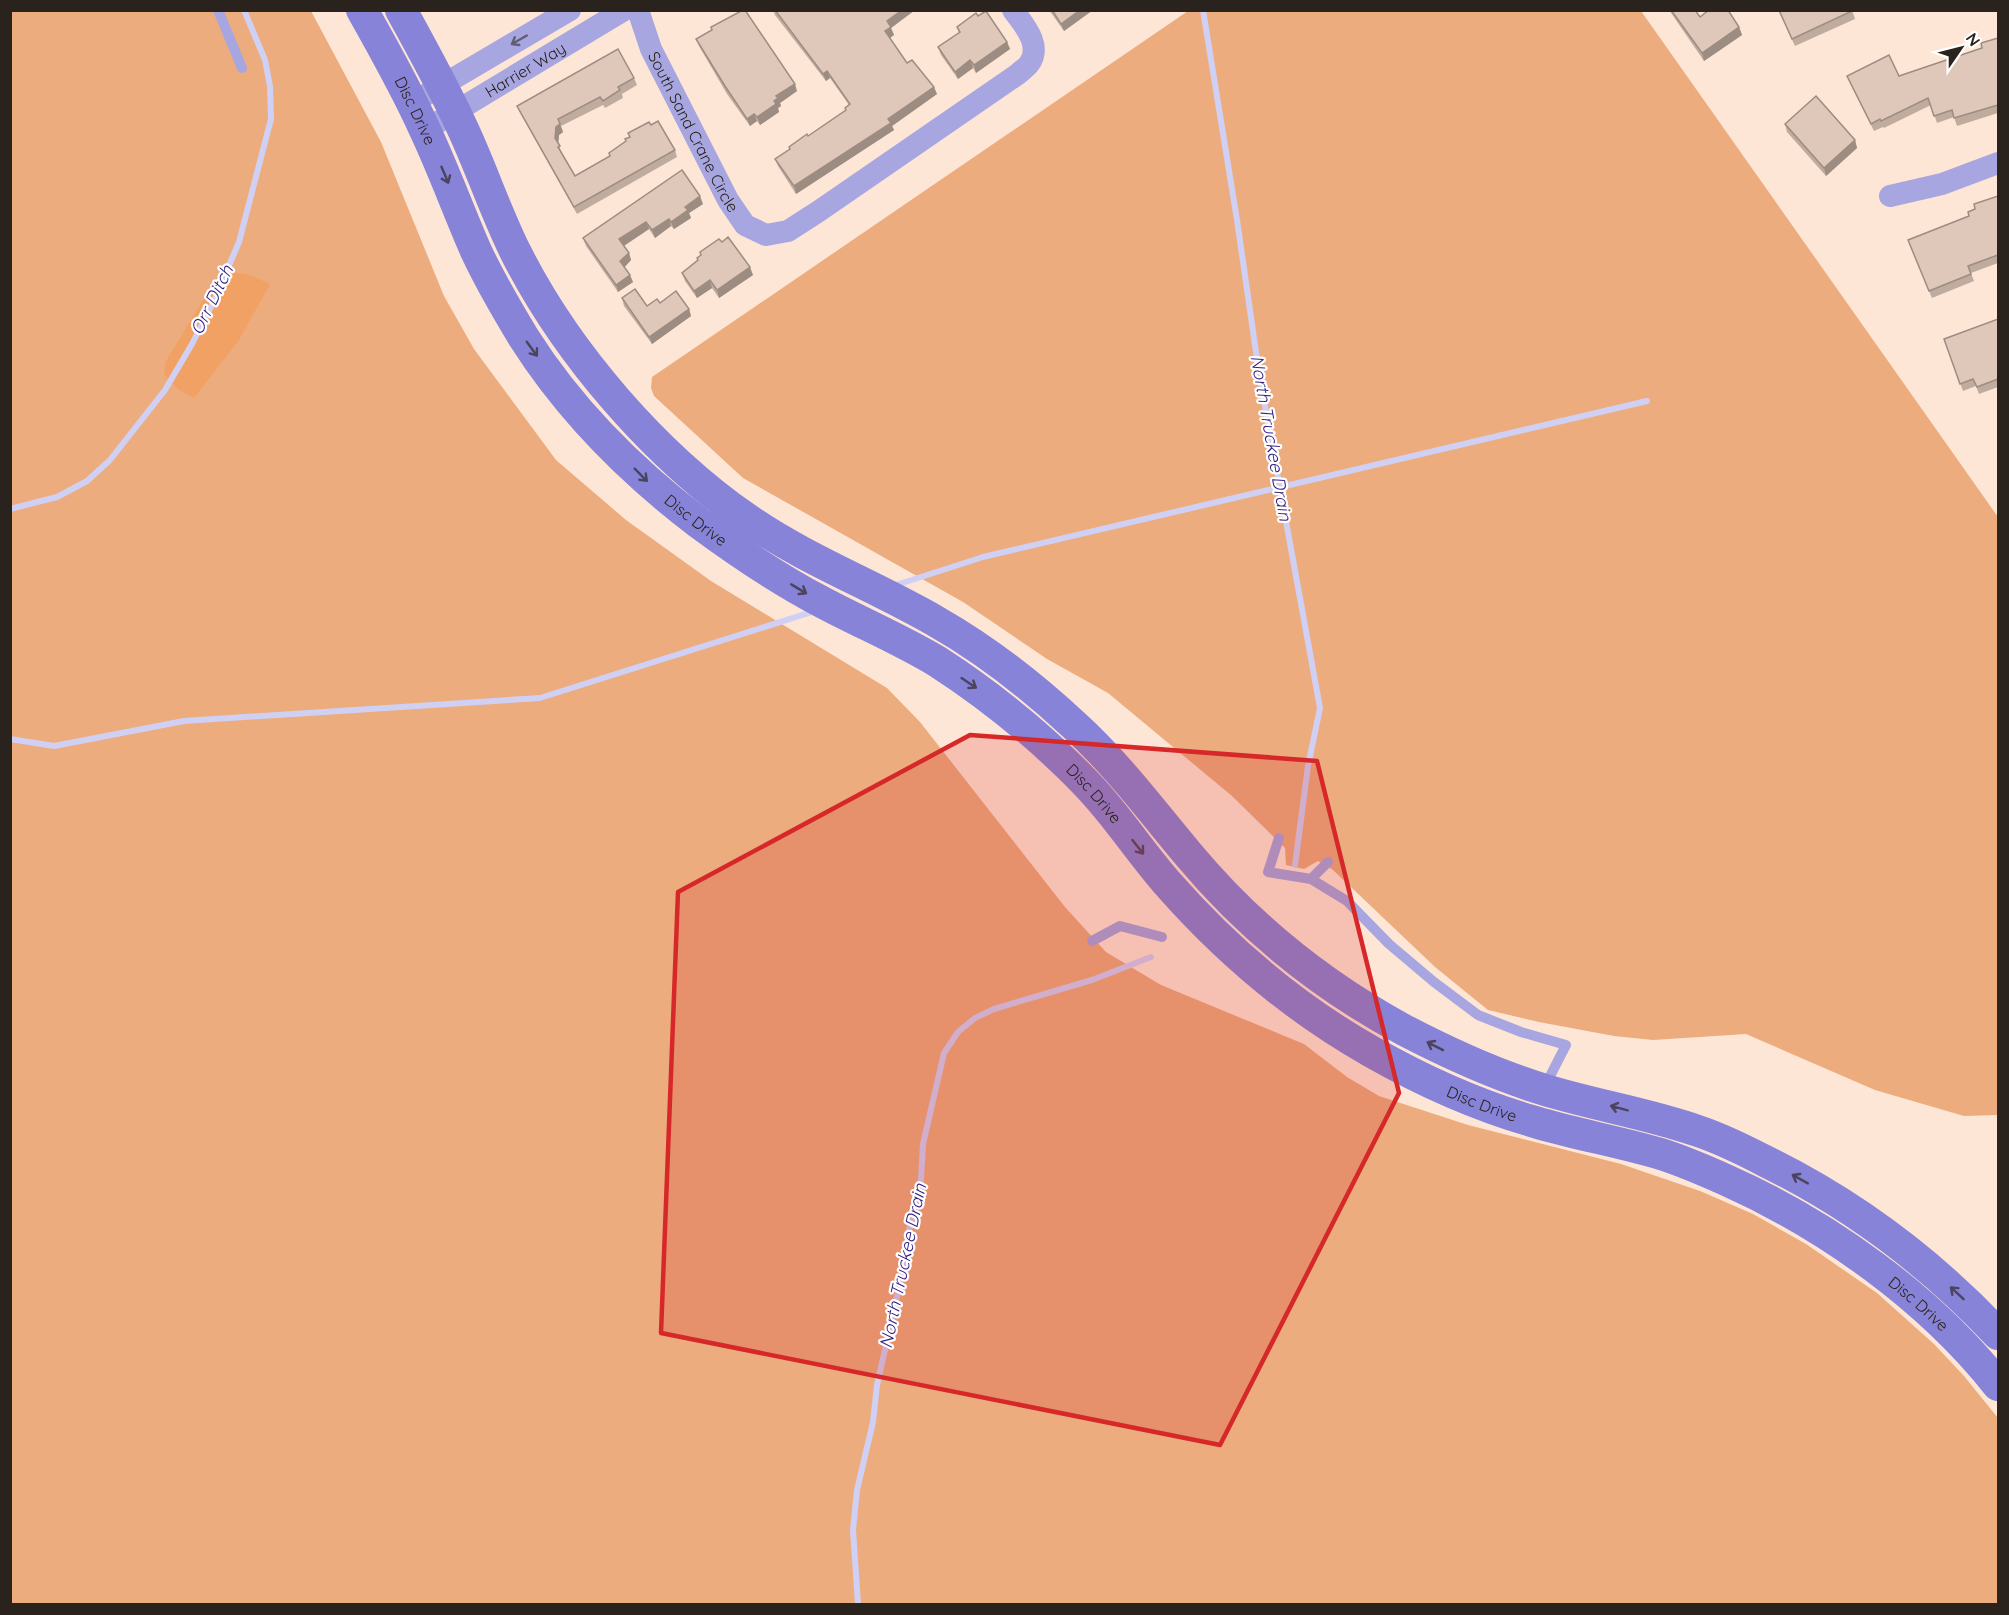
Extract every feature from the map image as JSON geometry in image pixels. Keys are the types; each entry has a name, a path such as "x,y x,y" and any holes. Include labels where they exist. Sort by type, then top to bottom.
{"main road":[{"name":"Disc Drive","path":"362,10 419,116 478,254 526,341 558,385 650,483 698,522 751,559 819,601 934,660 977,688 1071,767 1102,801 1167,883 1239,956 1284,994 1325,1024 1372,1053 1453,1092 1532,1122 1668,1156 1745,1189 1783,1209 1869,1263 1953,1334 1998,1385"},
{"name":"Disc Drive","path":"401,10 448,99 496,212 519,259 548,308 577,350 621,404 662,448 747,519 787,544 937,622 1011,672 1074,725 1104,754 1224,894 1309,971 1350,999 1458,1057 1544,1089 1703,1132 1785,1171 1838,1200 1896,1241 1937,1275 1998,1334"}],"street":[{"name":"Harrier Way","path":"419,116 557,34 570,10"},
{"name":"Harrier Way","path":"419,116 557,34 624,10"},
{"name":"South Sand Crane Circle","path":"638,10 651,49 728,200 745,225 766,234 788,231 1018,74 1031,62 1033,48 1031,35 1013,10"},
{"path":"1890,196 1942,184 1998,163"}],"lane":[{"path":"218,10 242,68"},
{"path":"1279,838 1268,872 1311,879 1347,901 1389,944 1478,1016 1566,1045 1544,1089"},
{"path":"1311,879 1328,862"},
{"path":"1092,941 1120,926 1162,937"}],"highlighted area":[{"path":"970,735 1317,761 1399,1093 1220,1445 661,1333 678,892"}],"shaded area":[{"path":"11,11 311,11 381,142 444,296 474,349 556,460 626,520 711,581 887,688 920,722 1065,907 1106,952 1161,985 1304,1044 1347,1077 1379,1096 1468,1125 1621,1164 1700,1191 1753,1214 1806,1244 1877,1293 1934,1344 1998,1418 1998,1604 11,1604"},
{"path":"1188,11 1641,11 1998,517 1998,1115 1964,1116 1875,1090 1746,1034 1653,1040 1614,1036 1488,1010 1435,967 1333,870 1318,861 1304,869 1286,865 1285,848 1232,796 1108,693 1047,659 963,602 743,478 654,396 651,388 652,377"},
{"path":"231,272 250,275 270,284 239,340 194,398 179,390 164,374 166,361 209,290"}],"building":[{"path":"743,10 795,84 776,96 778,98 774,101 776,104 757,117 754,114 747,119 696,39 712,30 711,27"},
{"path":"775,10 902,10 887,21 891,27 885,31 907,63 912,60 934,87 888,119 891,123 794,186 775,159 807,134 808,136 846,110 845,108 850,104 827,71 823,74"},
{"path":"1052,10 1080,10 1061,24"},
{"path":"1671,10 1695,10 1700,17 1709,10 1728,10 1739,27 1702,53"},
{"path":"1779,10 1852,10 1852,11 1792,39"},
{"path":"986,11 1007,42 974,65 970,60 955,72 938,47 960,32 957,27 976,13 978,16"},
{"path":"1998,38 1998,105 1954,118 1952,110 1934,116 1928,98 1871,124 1847,76 1889,55 1899,76 1982,48 1981,43"},
{"path":"618,49 634,78 618,87 620,90 603,101 600,97 558,119 560,124 556,127 555,138 560,146 558,147 575,176 610,156 609,153 630,137 628,133 649,122 651,125 658,121 675,150 574,207 517,106"},
{"path":"1816,96 1855,140 1824,168 1785,124"},
{"path":"682,170 700,196 685,207 688,210 671,222 669,219 652,230 646,222 619,239 629,253 620,261 630,275 616,285 583,238"},
{"path":"1998,196 1998,255 1968,266 1971,274 1929,291 1908,240 1969,216 1968,212 1975,209 1974,204"},
{"path":"728,237 750,267 717,290 710,280 694,291 682,273 698,260 700,252 719,239 722,242"},
{"path":"635,289 647,306 657,299 660,303 676,291 689,309 649,337 622,298"},
{"path":"1998,319 1998,379 1977,387 1973,379 1960,384 1944,339"}],"waterway":[{"name":"Orr Ditch","path":"10,509 57,497 87,481 110,460 165,390 213,303 239,242 271,119 270,86 265,60 244,10"},
{"name":"North Truckee Drain","path":"1203,10 1259,373 1320,708 1308,766 1295,865"},
{"path":"893,586 983,557 1647,401"},
{"path":"10,739 54,746 184,721 540,698 815,611"},
{"name":"North Truckee Drain","path":"858,1604 853,1530 857,1490 873,1422 877,1385 901,1279 909,1230 920,1196 923,1144 944,1053 958,1032 975,1018 994,1009 1092,980 1151,957"}]}
